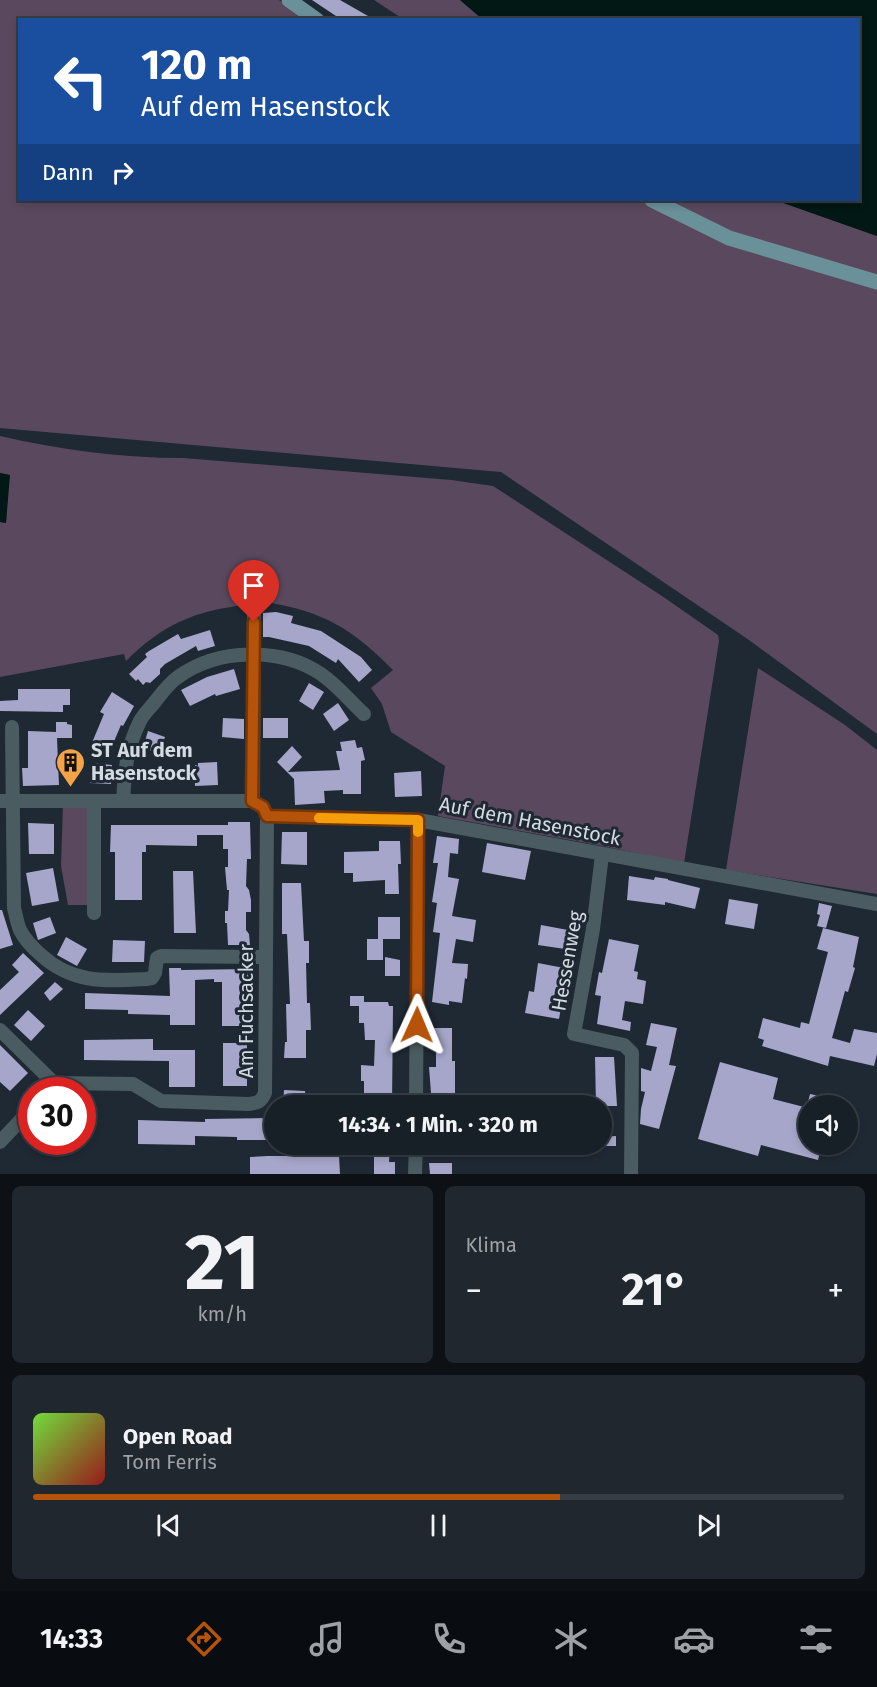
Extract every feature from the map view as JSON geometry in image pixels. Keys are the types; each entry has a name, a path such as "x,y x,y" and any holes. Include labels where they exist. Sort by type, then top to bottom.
{"main road":[{"path":"289,0 314,18"},
{"path":"654,201 729,238 877,282"}],"street":[{"path":"252,801 254,599"},
{"path":"123,801 126,756 141,720 162,692 178,677 199,666 227,656 279,657 320,673 364,714"},
{"path":"12,727 7,801 14,908 20,930 31,946 51,965 83,979 134,980 152,978 157,958 161,956 265,957"},
{"path":"7,801 252,801 263,807 267,816"},
{"path":"94,801 94,913"},
{"name":"Am Fuchsacker","path":"96,1085 133,1084 161,1101 177,1103 258,1103 262,1100 265,1093 267,816"},
{"name":"Auf dem Hasenstock","path":"267,816 418,820 877,904"},
{"path":"416,1095 418,820"},
{"name":"Hessenweg","path":"602,855 593,929 574,1034 624,1045 632,1053 631,1174"},
{"path":"0,1030 42,1077"},
{"path":"0,1142 18,1123"},
{"path":"416,1155 416,1174"}],"shaded area":[{"path":"0,0 279,0 305,18 18,18 18,201 778,201 877,236 877,734 749,640 501,472 0,428"},
{"path":"374,0 460,0 482,18 401,18"},
{"path":"460,0 877,0 877,236 778,201 860,201 860,18 481,18"},
{"path":"0,436 114,455 183,458 451,480 493,486 718,635 719,641 684,863 438,816 445,766 391,732 382,704 371,688 393,670 350,632 320,616 265,602 262,587 243,589 244,605 210,611 166,629 126,661 124,654 0,677 0,522 6,523 9,475 0,473"},
{"path":"0,473 10,475 6,523 0,522"},
{"path":"758,668 845,725 877,750 877,894 726,870"},
{"path":"91,803 91,905 68,905 61,866 63,804"}],"building":[{"path":"312,0 340,0 372,18 339,18"},
{"path":"276,612 293,616 291,623 321,631 361,657 372,670 359,682 338,659 336,663 309,646 263,637 263,613"},
{"path":"210,630 215,646 198,651 196,646 165,664 160,669 160,674 150,683 146,682 143,685 129,674 147,657 145,654 178,634 181,639"},
{"path":"234,669 240,689 216,696 215,694 190,706 181,690 207,677"},
{"path":"309,683 324,692 313,710 299,701"},
{"path":"18,689 70,689 70,705 63,705 63,712 0,711 0,701 18,700"},
{"path":"112,692 134,706 123,726 121,725 109,753 91,745 104,714 100,712"},
{"path":"338,703 349,720 334,731 323,714"},
{"path":"223,718 244,719 244,739 222,737"},
{"path":"263,718 288,718 288,738 263,738"},
{"path":"56,722 67,722 72,725 72,738 57,738 59,785 23,786 22,768 28,768 28,731 56,732"},
{"path":"148,731 165,737 159,753 143,748"},
{"path":"355,740 357,748 362,747 365,760 361,761 361,794 343,794 343,790 324,791 325,803 295,805 294,779 277,762 292,746 302,757 288,772 340,770 336,751 342,751 340,742"},
{"path":"217,762 218,785 195,786 195,765"},
{"path":"92,763 112,765 111,784 90,783"},
{"path":"138,767 157,769 157,782 137,782"},
{"path":"421,771 422,796 395,797 394,773"},
{"path":"228,822 250,822 251,859 247,859 246,886 251,900 251,912 246,912 246,930 249,934 250,945 228,945 225,911 228,911 229,890 227,890 225,867 228,867 228,849 223,849 223,835 197,835 197,846 146,845 146,852 142,852 142,900 115,900 115,852 110,852 111,825 228,825"},
{"path":"28,823 54,824 54,854 29,854"},
{"path":"282,832 307,832 307,865 281,864"},
{"path":"437,836 459,839 458,854 450,853 448,877 459,879 452,916 476,920 473,942 456,939 452,963 468,964 467,979 465,978 462,1003 449,1001 449,1005 432,1002 440,933 433,932 437,903 432,902 438,863 433,863"},
{"path":"379,841 400,841 399,894 385,894 385,880 353,882 353,873 344,873 344,852 379,851"},
{"path":"487,843 531,851 525,880 482,872"},
{"path":"53,868 59,901 32,906 26,873"},
{"path":"173,871 193,871 196,933 174,933"},
{"path":"629,876 654,880 655,877 668,879 700,888 695,909 665,902 665,905 627,900"},
{"path":"282,883 301,883 304,941 309,941 309,963 306,963 307,1003 310,1003 311,1030 306,1030 306,1058 284,1058 285,1042 287,1042 286,1004 290,1004 287,934 282,934"},
{"path":"729,899 758,904 754,929 725,924"},
{"path":"819,903 832,906 826,928 817,926 820,915 817,914"},
{"path":"0,910 2,910 13,945 0,949"},
{"path":"50,917 56,933 38,940 33,923"},
{"path":"378,917 400,917 400,939 378,939"},
{"path":"541,925 568,930 565,949 538,945"},
{"path":"823,928 859,937 853,967 855,968 848,992 845,991 832,1038 850,1043 854,1029 877,1033 877,1054 874,1066 830,1056 828,1066 762,1046 764,1040 758,1038 763,1018 800,1028 801,1022 809,1024 828,952 817,949"},
{"path":"66,937 87,949 77,966 57,955"},
{"path":"367,939 383,939 383,960 367,960"},
{"path":"609,939 639,945 634,971 638,972 637,979 646,981 643,1004 625,1001 622,1020 631,1022 630,1031 597,1024 601,996 595,995"},
{"path":"113,940 145,941 144,962 112,962"},
{"path":"23,953 44,973 0,1015 0,990 19,972 12,965"},
{"path":"385,957 400,960 400,976 385,976"},
{"path":"538,963 564,968 561,988 556,987 552,1006 561,1008 559,1019 525,1013 529,991 534,992"},
{"path":"169,968 181,968 181,970 251,969 251,982 247,982 249,1012 247,1012 245,1026 222,1026 222,982 214,982 214,979 195,980 195,1025 170,1025 170,1015 128,1014 128,1010 85,1009 85,993 170,996"},
{"path":"55,982 63,989 50,1001 44,993"},
{"path":"350,996 364,996 364,1002 388,1002 389,1006 393,1006 392,1095 364,1095 361,1065 374,1066 375,1040 365,1040 364,1023 359,1023 359,1006 350,1006"},
{"path":"28,1010 45,1026 31,1041 14,1025"},
{"path":"651,1023 677,1028 669,1065 676,1066 659,1129 640,1124 645,1092 641,1091 641,1068 651,1071 657,1047 646,1045"},
{"path":"433,1028 452,1028 455,1094 459,1093 459,1095 431,1095 429,1067 436,1067 436,1049 433,1049"},
{"path":"153,1039 153,1050 195,1050 195,1087 169,1087 169,1061 84,1060 84,1040"},
{"path":"223,1043 247,1043 247,1086 223,1086"},
{"path":"0,1045 28,1073 24,1077 18,1077 18,1083 10,1091 0,1082"},
{"path":"595,1057 614,1057 617,1106 612,1106 612,1095 596,1095"},
{"path":"720,1062 778,1078 773,1099 798,1105 798,1155 761,1145 758,1156 698,1139"},
{"path":"284,1090 305,1091 305,1095 284,1095"},
{"path":"264,1118 264,1140 195,1136 195,1145 138,1144 138,1120 205,1122 205,1119"},
{"path":"612,1136 616,1136 616,1146 612,1146"},
{"path":"374,1155 389,1155 389,1162 395,1162 395,1174 374,1174"},
{"path":"799,1155 819,1155 818,1160"},
{"path":"339,1156 340,1174 250,1174 250,1157"},
{"path":"429,1163 452,1163 452,1174 430,1174"}],"slow traffic":[{"path":"319,818 418,820 418,832"}],"place":[{"name":"ST Auf dem Hasenstock","path":"70,788"}],"route":[{"path":"254,622 252,801 263,807 267,816 418,820 417,1025"}]}
